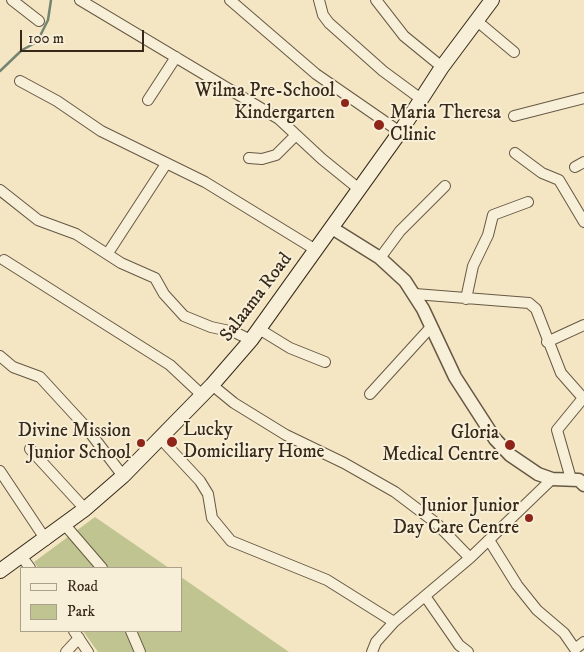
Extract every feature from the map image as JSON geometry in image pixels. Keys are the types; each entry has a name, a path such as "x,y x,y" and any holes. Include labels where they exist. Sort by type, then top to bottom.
{"main road":[{"name":"Salaama Road","path":"0,571 46,540 122,476 207,390 255,335 400,132 442,67 492,0"}],"street":[{"path":"12,0 39,21"},
{"path":"80,0 279,119 322,159 360,189"},
{"path":"230,0 316,74 400,132"},
{"path":"319,0 323,15 329,23 383,71 421,99"},
{"path":"376,0 404,36 442,67"},
{"path":"477,21 514,52"},
{"path":"148,100 176,57"},
{"path":"20,81 57,101 101,131 205,182 316,250"},
{"path":"514,116 584,98"},
{"path":"249,158 262,159 276,155 296,135"},
{"path":"515,153 542,173 559,180 584,222"},
{"path":"108,253 166,164"},
{"path":"380,258 400,231 445,186"},
{"path":"0,190 38,220 76,234 121,263 155,278 164,294 184,316 191,320 211,327 255,335 325,362"},
{"path":"466,299 473,266 485,242 493,215 528,202"},
{"path":"332,228 380,258 415,294 455,377 495,439 525,467 552,479 579,480 556,430 583,398 560,373 536,309 529,303 415,294"},
{"path":"4,260 207,390 234,403 279,431 344,463 402,497 436,523 470,558"},
{"path":"547,342 584,325"},
{"path":"370,394 431,327"},
{"path":"0,356 13,367 40,377 80,421 122,476"},
{"path":"160,438 200,480 208,494 212,518 231,541 327,580 394,622"},
{"path":"30,449 85,509"},
{"path":"0,471 46,540"},
{"path":"372,652 376,642 394,622 470,558 552,479"},
{"path":"64,525 101,567"},
{"path":"489,540 524,594 537,610 564,633 573,650 584,642"},
{"path":"22,556 29,567"},
{"path":"425,596 459,645 468,652"},
{"path":"131,632 140,652"},
{"path":"66,652 76,634 88,652"}],"green space":[{"path":"95,517 168,567 37,567 34,562"},
{"path":"182,578 289,652 98,652 84,632 182,632"}],"waterway":[{"path":"0,71 22,50 37,42 48,20 51,0"}],"place":[{"name":"Wilma Pre-School Kindergarten","path":"345,103"},
{"name":"Maria Theresa Clinic","path":"379,125"},
{"name":"Lucky Domiciliary Home","path":"172,442"},
{"name":"Divine Mission Junior School","path":"141,443"},
{"name":"Gloria Medical Centre","path":"510,445"},
{"name":"Junior Junior Day Care Centre","path":"529,518"}]}
